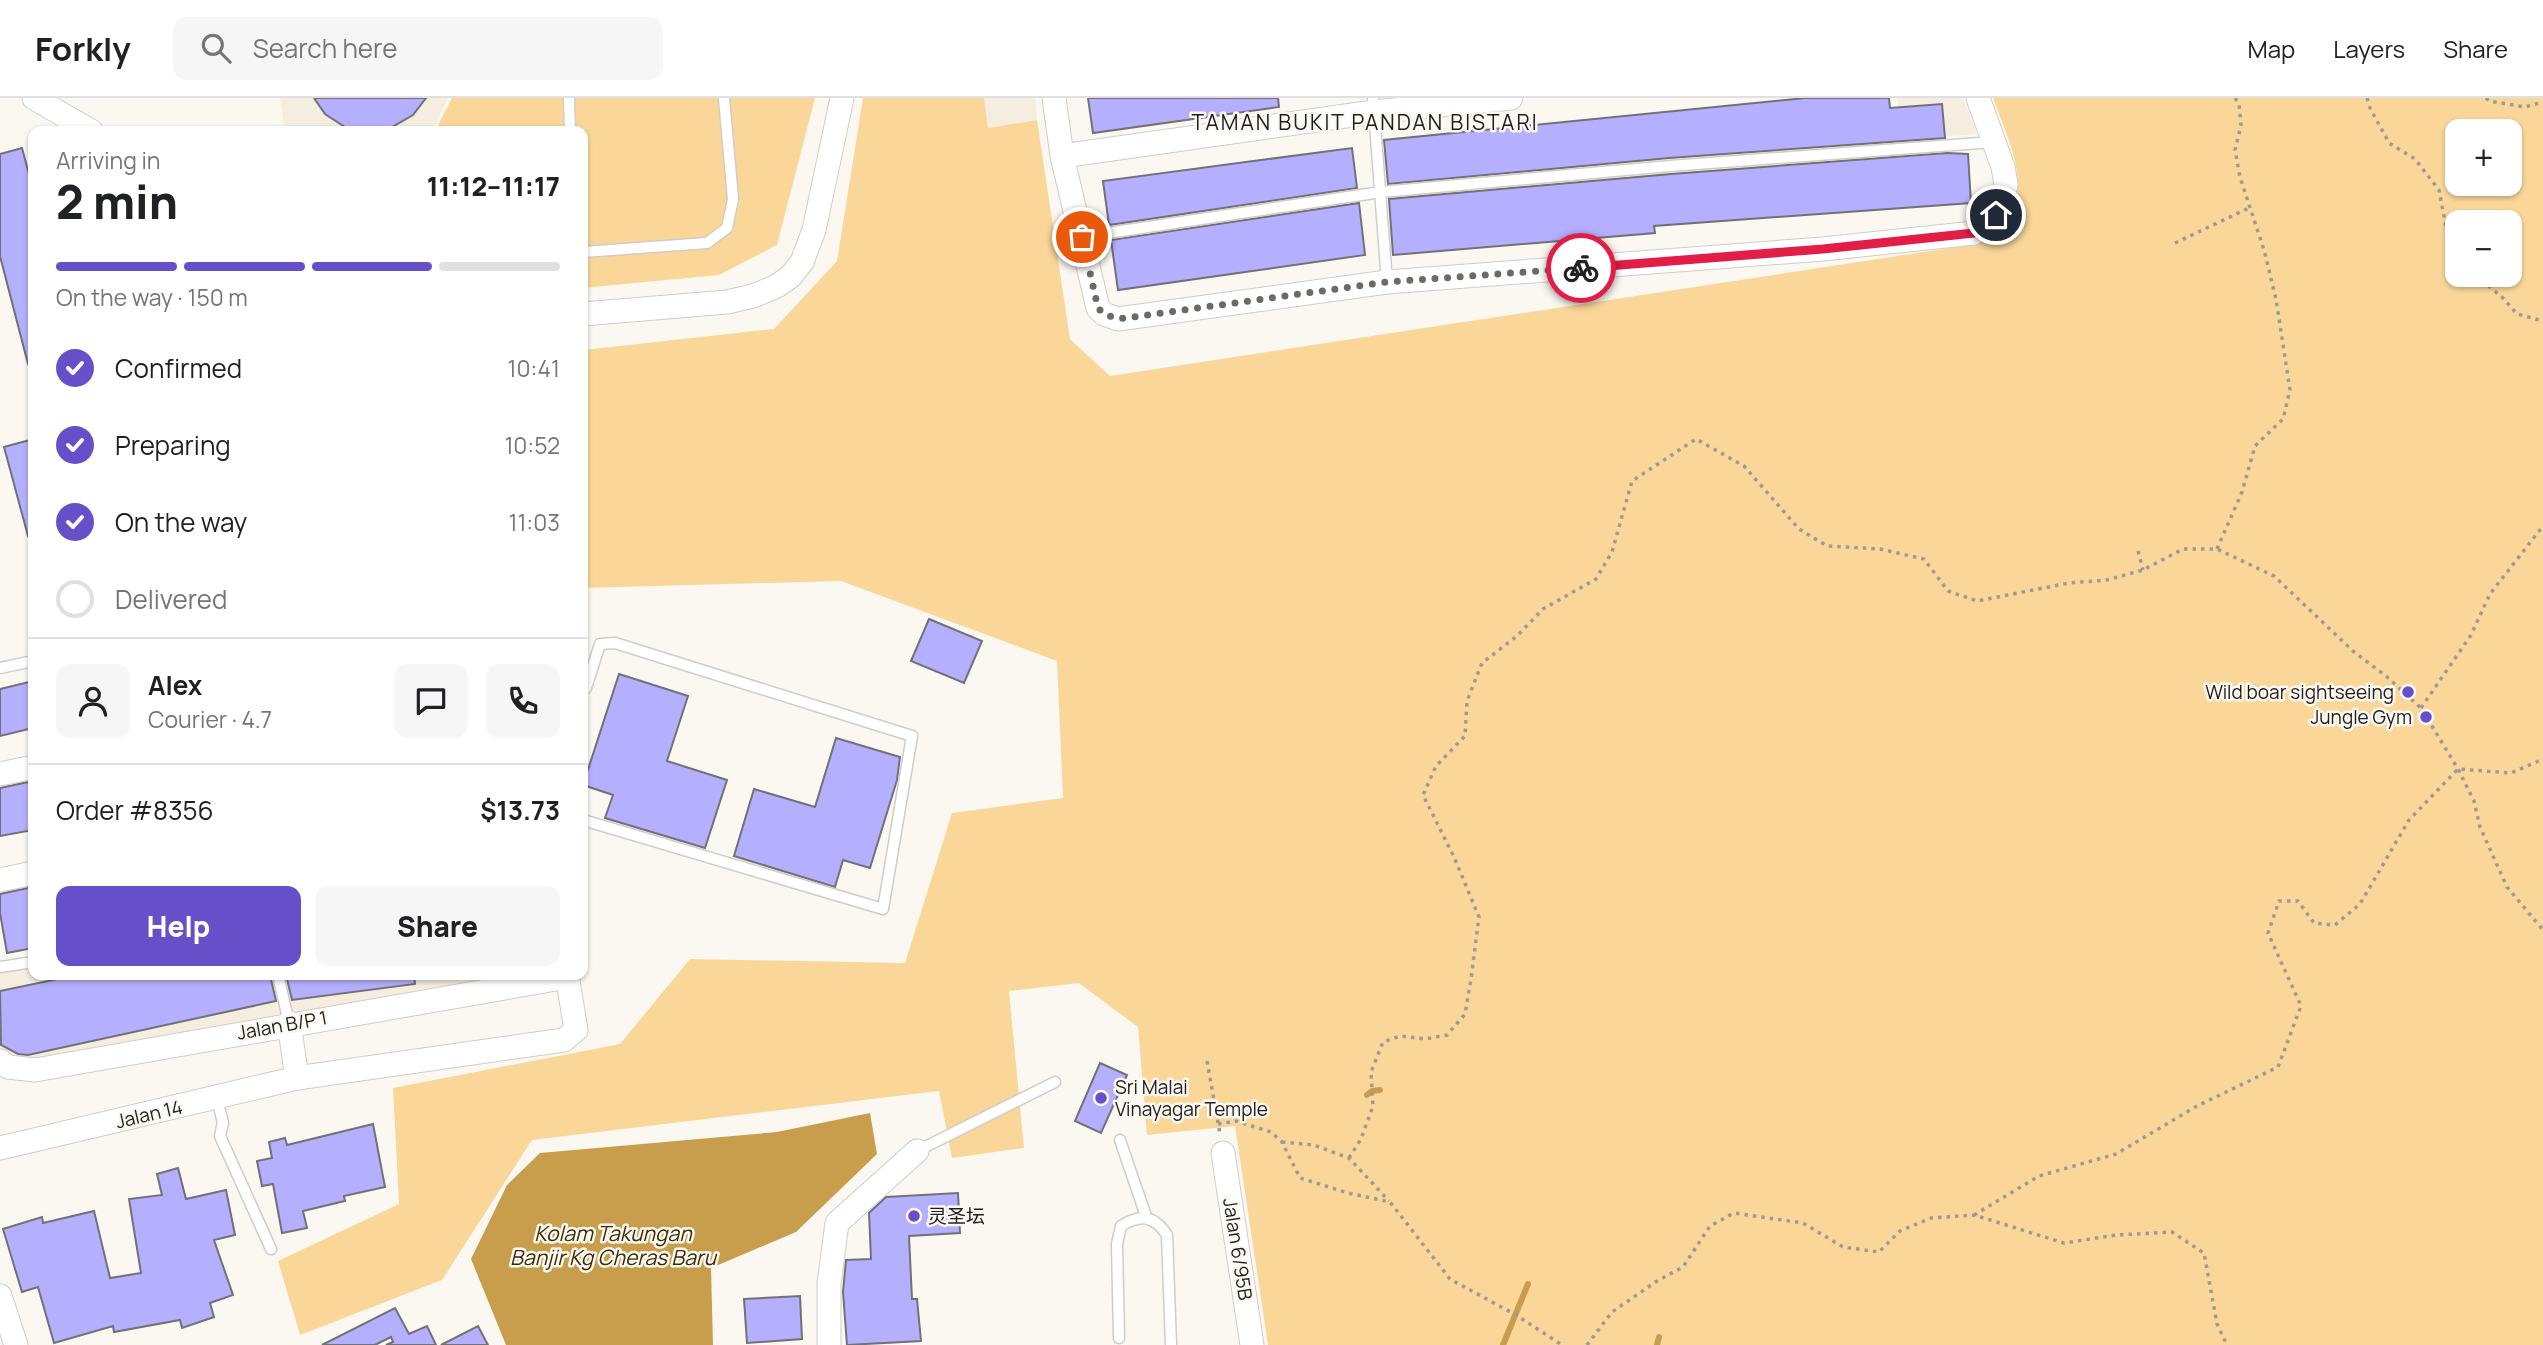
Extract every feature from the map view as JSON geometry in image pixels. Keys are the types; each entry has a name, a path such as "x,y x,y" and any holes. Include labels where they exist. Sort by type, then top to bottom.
{"street":[{"path":"34,98 82,126"},
{"path":"588,314 727,302 754,296 777,286 791,276 802,262 814,230 842,98"},
{"path":"1054,98 1062,156 1098,308 1104,314 1118,319 1387,282 1823,249 1974,233 1996,215 2005,195 2003,167 1978,98"},
{"path":"1062,156 1374,105 1511,98"},
{"path":"0,774 28,768"},
{"path":"0,880 28,874"},
{"name":"Jalan B/P 1","path":"0,1060 8,1067 35,1070 543,980"},
{"name":"Jalan 14","path":"0,1149 297,1078 564,1040 576,1030 568,980"},
{"path":"289,1023 297,1078"},
{"path":"829,1345 829,1284 837,1223 917,1151"},
{"name":"Jalan 6/95B","path":"1223,1153 1252,1345"},
{"path":"0,1296 16,1345"}],"lane":[{"path":"569,98 570,126"},
{"path":"588,251 707,243 727,228 733,199 724,98"},
{"path":"1374,105 1387,282"},
{"path":"1082,237 1381,192 1670,166 1993,142"},
{"path":"588,682 600,644 615,643 912,736 884,909 588,821"},
{"path":"0,668 28,662"},
{"path":"0,967 28,963"},
{"path":"279,980 289,1023"},
{"path":"917,1151 1055,1083"},
{"path":"217,1099 223,1123 220,1136 271,1249"},
{"path":"1120,1140 1147,1219"},
{"path":"1119,1338 1117,1244 1121,1226 1135,1217 1160,1225 1167,1235 1171,1345"}],"path":[{"path":"2217,549 2242,492 2255,446 2283,419 2290,390 2276,299 2235,150 2242,125 2239,104 2235,98"},
{"path":"2367,98 2389,143 2415,159 2439,190 2445,223"},
{"path":"2486,98 2489,101 2525,107 2543,102"},
{"path":"2175,243 2249,208"},
{"path":"2490,287 2517,314 2543,320"},
{"path":"1349,1158 1362,1139 1373,1106 1371,1072 1383,1042 1400,1036 1425,1040 1447,1035 1465,1014 1479,917 1454,857 1423,794 1436,766 1465,736 1467,701 1482,663 1517,636 1543,609 1596,579 1612,552 1632,481 1696,439 1744,466 1799,529 1827,547 1880,549 1924,559 1948,592 1977,601 2069,583 2107,580 2143,570 2183,549 2217,549 2274,576 2354,653 2386,676 2421,708 2474,801 2480,827 2507,887 2543,930"},
{"path":"2421,708 2471,635 2490,594 2543,526"},
{"path":"2138,551 2143,570"},
{"path":"2458,769 2511,773 2543,759"},
{"path":"1974,1215 2039,1176 2116,1154 2197,1106 2278,1067 2301,1006 2268,933 2279,901 2298,901 2314,923 2335,925 2360,904 2409,820 2458,769"},
{"path":"1207,1060 1223,1153"},
{"path":"1218,1124 1236,1121 1271,1132 1282,1142 1300,1178 1348,1193 1390,1202"},
{"path":"1282,1142 1314,1145 1349,1158 1390,1202 1450,1279 1516,1315 1562,1345"},
{"path":"1587,1345 1612,1312 1682,1267 1710,1226 1734,1213 1803,1223 1843,1247 1879,1252 1900,1230 1931,1218 1974,1215 2064,1243 2172,1231 2204,1253 2217,1324 2227,1345"}],"shaded area":[{"path":"280,98 448,98 434,126 284,126"},
{"path":"452,98 815,98 777,245 719,275 588,288 588,126 438,126"},
{"path":"863,98 984,98 988,128 1037,120 1070,339 1110,376 1976,244 1999,230 2011,216 2018,183 2011,148 1993,98 2543,98 2543,1345 1268,1345 1235,1126 1147,1135 1138,1027 1079,983 1009,991 1024,1148 952,1158 939,1091 532,1140 442,1280 300,1335 278,1261 399,1204 393,1088 620,1044 690,959 905,963 952,813 1063,798 1057,661 841,581 588,588 588,349 774,329 837,261"},
{"path":"984,98 1035,98 1037,120 988,128"},
{"path":"1897,98 1963,98 1977,134 1901,140"},
{"path":"28,966 28,980 505,980 34,1062 10,1060 0,1051 0,971"}],"water":[{"name":"Kolam Takungan Banjir Kg Cheras Baru","path":"870,1113 877,1154 796,1232 711,1268 713,1345 506,1345 471,1259 507,1185 540,1153 777,1132"}],"building":[{"path":"314,98 426,98 413,115 394,126 343,126 325,114"},
{"path":"1088,98 1278,98 1279,107 1093,133"},
{"path":"1805,98 1889,98 1890,108 1942,104 1945,138 1669,158 1388,184 1384,140"},
{"path":"22,148 28,170 28,364 0,256 0,154"},
{"path":"1352,148 1357,188 1109,225 1103,181"},
{"path":"1947,153 1968,154 1971,203 1654,226 1655,233 1393,255 1389,199"},
{"path":"1359,203 1365,255 1118,290 1111,240"},
{"path":"28,440 28,536 4,447"},
{"path":"929,619 982,641 964,683 911,661"},
{"path":"619,674 688,696 667,761 727,780 705,848 605,818 613,795 588,787 588,770"},
{"path":"28,682 28,729 0,736 0,689"},
{"path":"836,738 900,757 897,780 870,868 843,860 835,887 734,856 754,789 815,807"},
{"path":"28,782 28,831 0,836 0,788"},
{"path":"28,888 28,949 7,953 0,913 0,894"},
{"path":"53,980 271,980 276,1001 28,1055 18,1054 1,1045 0,991"},
{"path":"287,980 415,980 415,984 292,1000"},
{"name":"Sri Malai Vinayagar Temple","path":"1100,1063 1127,1075 1101,1133 1075,1121"},
{"path":"373,1124 385,1187 344,1196 345,1201 303,1211 307,1228 282,1233 273,1184 262,1186 257,1161 272,1158 269,1142 285,1138 287,1145"},
{"path":"178,1168 186,1199 226,1190 235,1235 214,1240 233,1295 210,1303 214,1317 182,1328 180,1320 114,1332 113,1326 54,1343 38,1287 22,1292 3,1229 42,1217 43,1223 94,1211 110,1278 141,1273 129,1199 162,1195 157,1174"},
{"path":"958,1193 960,1233 909,1236 912,1299 917,1299 921,1341 847,1345 843,1292 846,1260 871,1259 869,1213 886,1197"},
{"path":"800,1296 802,1339 747,1343 744,1299"},
{"path":"395,1308 409,1334 427,1326 436,1345 386,1345 393,1342 391,1337 375,1345 322,1345"},
{"path":"478,1326 488,1345 441,1345"}],"waterway":[{"path":"1367,1095 1380,1090"},
{"path":"1503,1345 1528,1284"},
{"path":"1657,1345 1659,1337"}],"way so far":[{"path":"1082,237 1098,308 1104,314 1118,319 1387,282 1581,268"}],"place":[{"name":"Wild boar sightseeing","path":"2408,692"},
{"name":"Jungle Gym","path":"2426,717"},
{"name":"Sri Malai Vinayagar Temple","path":"1101,1098"},
{"name":"灵圣坛","path":"914,1216"}],"district":[{"name":"TAMAN BUKIT PANDAN BISTARI","path":"1365,123"}],"route":[{"path":"1581,268 1823,249 1974,233 1996,215"}]}
